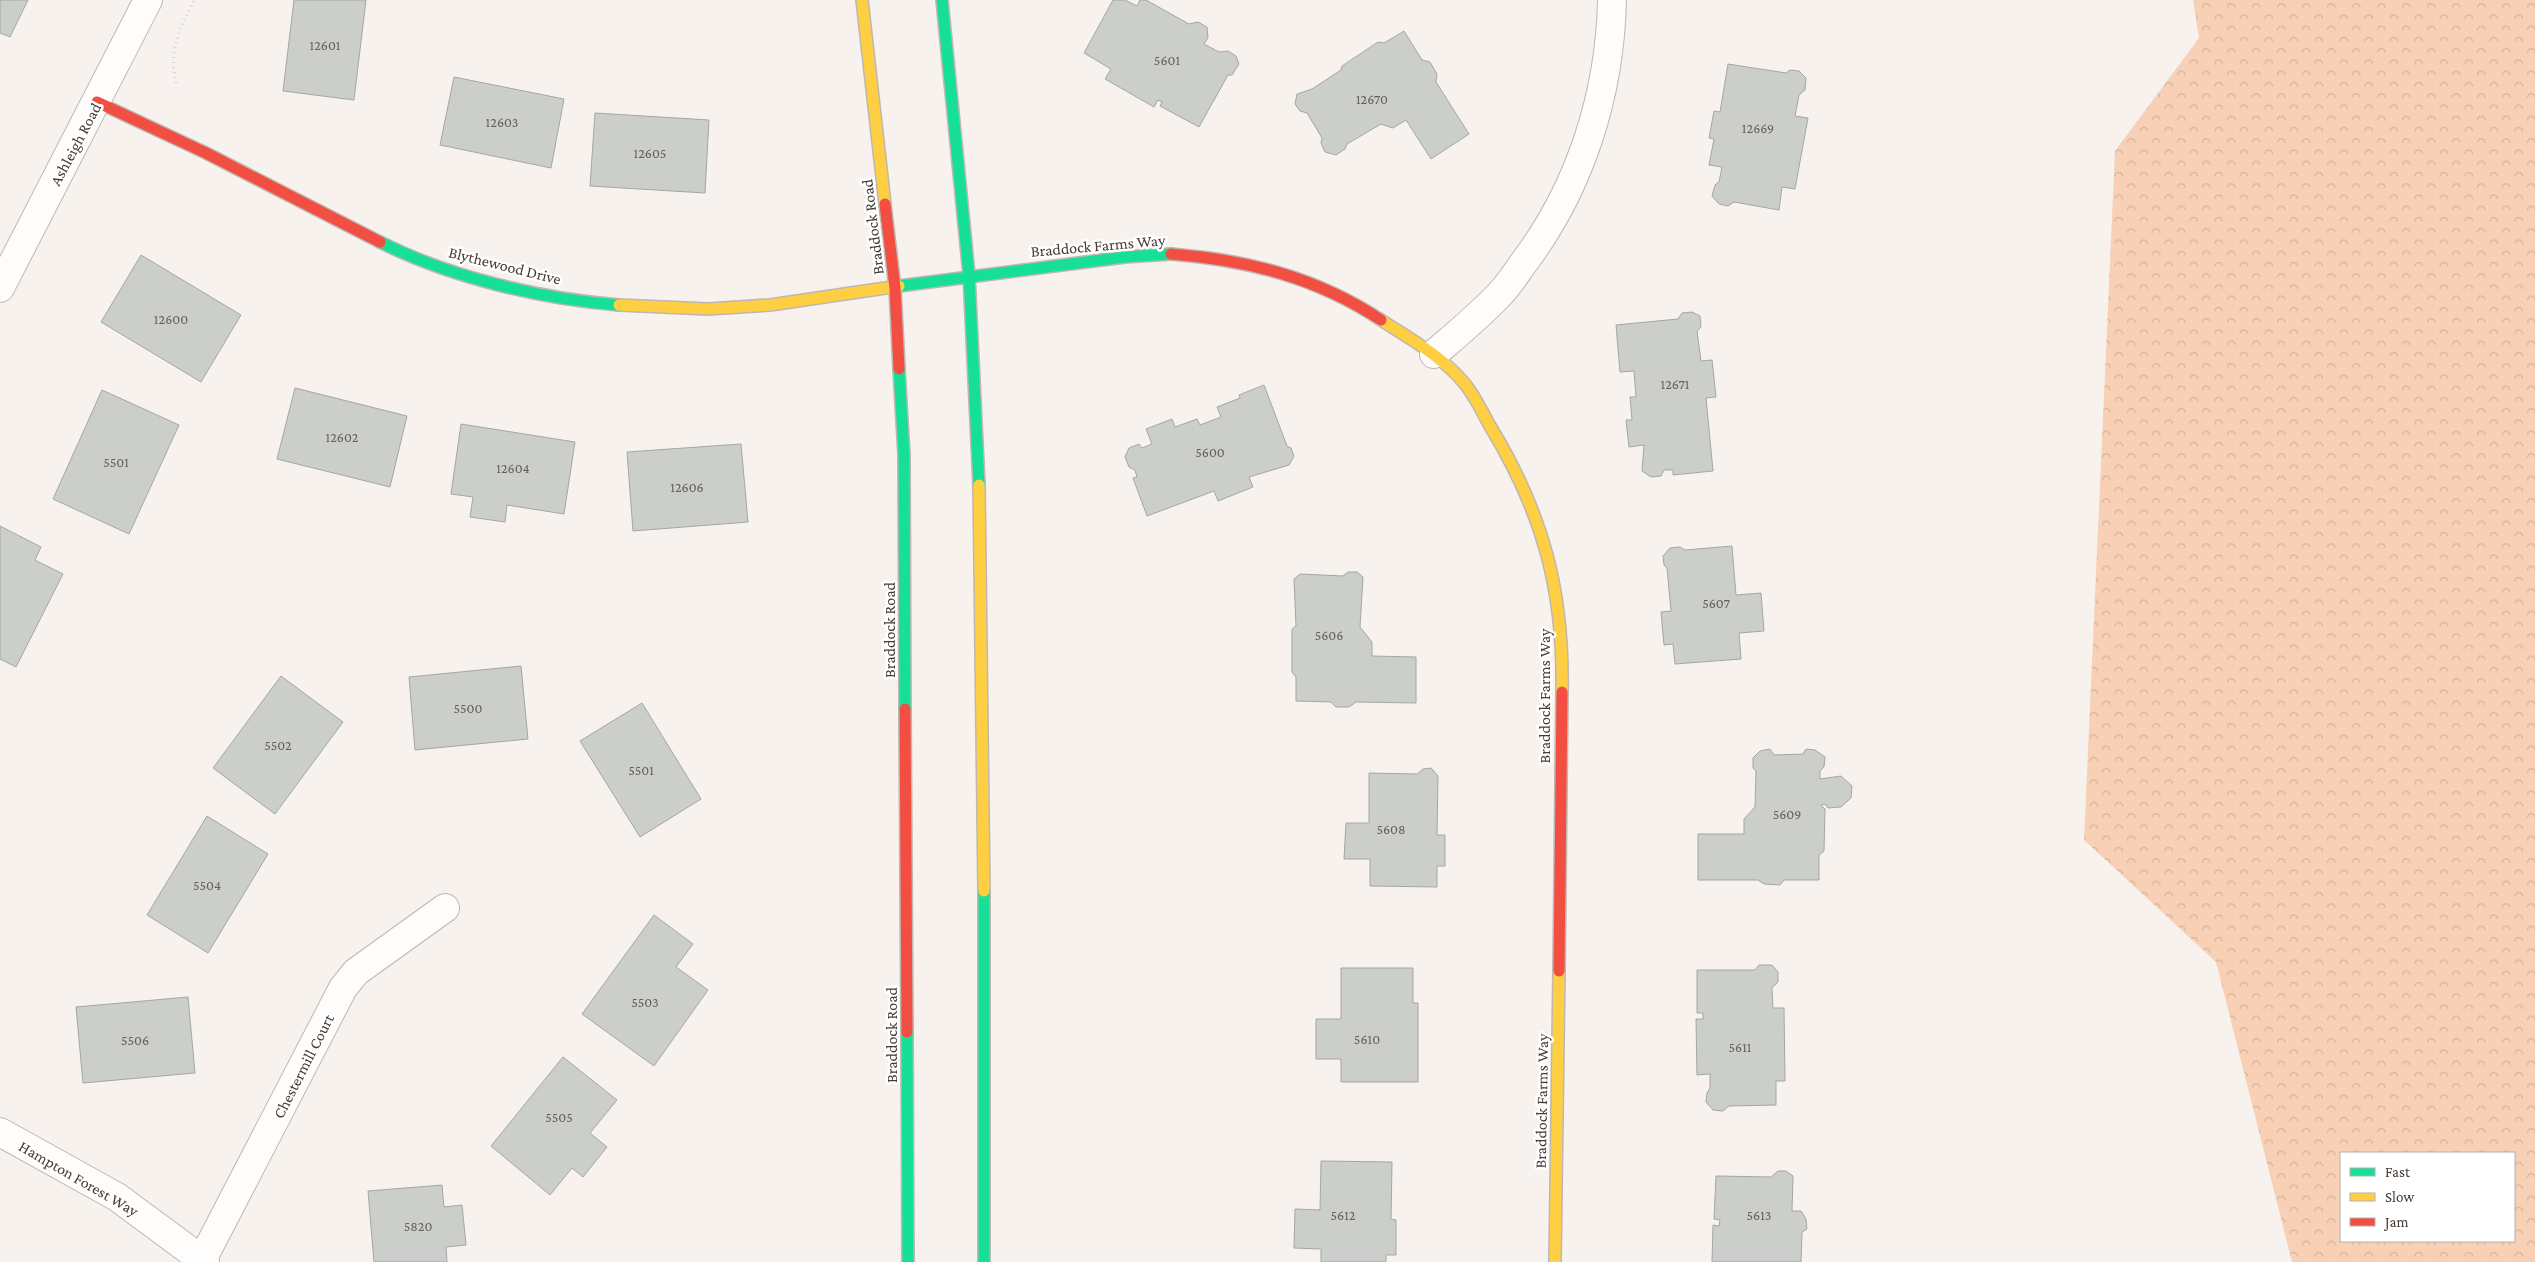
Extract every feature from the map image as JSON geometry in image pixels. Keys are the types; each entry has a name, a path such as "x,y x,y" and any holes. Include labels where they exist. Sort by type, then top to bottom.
{"main road":[{"name":"Braddock Road","path":"862,0 895,288 904,455 908,1262"},
{"path":"942,0 969,275 980,498 985,1055 984,1262"},
{"name":"Blythewood Drive","path":"97,102 206,153 390,247 459,272 530,292 616,305 708,309 770,305 895,288 969,275"},
{"name":"Braddock Farms Way","path":"969,275 1125,257 1168,254 1211,257 1261,266 1308,282 1374,315 1434,354 1465,384 1511,460 1540,526 1556,589 1563,646 1555,1262"}],"street":[{"name":"Ashleigh Road","path":"0,288 148,0"},
{"path":"1434,354 1500,294 1541,241 1572,184 1595,122 1608,51 1612,0"},
{"name":"Chestermill Court","path":"203,1261 343,988 356,972 445,908"},
{"name":"Hampton Forest Way","path":"0,1132 117,1197 203,1261"}],"path":[{"path":"176,83 172,66 172,55 194,0"}],"green space":[{"path":"2193,0 2535,0 2535,1262 2292,1262 2216,962 2084,840 2115,151 2199,38"}],"building":[{"path":"0,0 28,0 10,37 0,33"},
{"path":"294,0 366,0 354,100 283,91"},
{"path":"1113,0 1125,0 1137,6 1140,0 1146,0 1189,24 1198,22 1207,27 1208,38 1204,44 1219,52 1228,51 1236,56 1239,64 1232,75 1228,75 1199,127 1160,106 1162,102 1158,100 1154,107 1105,79 1111,69 1084,53"},
{"path":"1404,31 1422,60 1430,62 1437,74 1436,82 1469,134 1431,159 1406,120 1393,128 1381,124 1347,144 1345,149 1336,155 1325,152 1321,143 1322,138 1307,113 1300,111 1295,104 1297,94 1312,89 1378,42 1384,43"},
{"path":"1728,64 1786,73 1790,70 1799,71 1806,78 1805,90 1799,95 1795,116 1808,118 1795,189 1782,187 1779,210 1734,202 1728,206 1719,204 1712,196 1715,185 1719,182 1722,167 1709,165 1714,139 1709,138 1714,111 1720,112"},
{"path":"454,77 564,99 551,168 440,145"},
{"path":"595,113 709,120 705,193 590,186"},
{"path":"141,255 241,315 201,382 101,322"},
{"path":"1692,312 1700,316 1701,327 1697,331 1701,361 1712,360 1716,397 1706,398 1713,471 1673,475 1673,470 1664,470 1661,476 1651,477 1642,471 1644,445 1629,447 1626,420 1632,420 1630,397 1636,397 1634,371 1620,372 1616,325 1678,319 1682,313"},
{"path":"1264,385 1287,446 1291,448 1294,456 1289,465 1249,477 1253,487 1218,501 1214,491 1147,516 1133,478 1137,477 1135,470 1129,467 1125,457 1129,448 1139,444 1142,448 1152,444 1146,429 1172,419 1175,427 1197,419 1200,425 1221,417 1217,407 1240,398 1239,395"},
{"path":"295,388 407,416 390,487 277,459"},
{"path":"102,390 179,425 129,534 53,499"},
{"path":"461,424 575,442 564,514 507,505 505,522 470,517 473,497 451,494"},
{"path":"741,444 748,522 633,531 627,452"},
{"path":"0,526 41,547 35,560 63,574 16,667 0,659"},
{"path":"1732,546 1736,595 1761,593 1764,631 1739,633 1741,659 1675,664 1673,644 1664,645 1661,612 1671,611 1667,568 1664,565 1663,556 1670,548 1680,547 1685,550"},
{"path":"1348,572 1357,572 1363,577 1360,627 1372,642 1372,656 1416,657 1416,703 1356,702 1349,707 1336,707 1331,702 1296,701 1296,677 1292,672 1292,629 1296,626 1294,579 1300,574 1343,576"},
{"path":"521,666 528,739 415,750 409,677"},
{"path":"281,676 343,722 275,814 213,768"},
{"path":"642,703 701,799 640,837 580,741"},
{"path":"1770,749 1774,755 1803,754 1806,749 1815,750 1825,757 1824,767 1820,771 1820,779 1841,776 1852,786 1851,798 1841,807 1828,808 1825,804 1821,805 1825,809 1824,851 1819,855 1819,880 1784,880 1780,885 1764,884 1758,880 1698,880 1698,834 1744,834 1744,819 1755,807 1756,771 1753,768 1753,758 1760,751"},
{"path":"1431,768 1438,776 1437,835 1445,835 1445,866 1437,866 1437,887 1370,886 1370,859 1344,859 1346,823 1369,823 1369,773 1417,774 1423,769"},
{"path":"207,816 268,854 208,953 147,915"},
{"path":"654,915 693,944 676,967 708,990 654,1066 582,1014"},
{"path":"1759,965 1772,965 1778,972 1778,982 1772,988 1773,1008 1784,1008 1785,1081 1776,1081 1776,1105 1729,1106 1723,1111 1713,1110 1706,1102 1707,1093 1710,1088 1710,1074 1697,1075 1696,1019 1703,1019 1703,1013 1697,1013 1697,970 1755,970"},
{"path":"1341,968 1413,968 1413,1003 1418,1003 1418,1082 1341,1082 1341,1059 1316,1059 1316,1019 1341,1019"},
{"path":"188,997 195,1073 83,1083 76,1007"},
{"path":"563,1057 617,1100 590,1133 607,1147 583,1177 572,1168 550,1195 491,1146"},
{"path":"1321,1161 1392,1162 1391,1219 1396,1220 1396,1255 1386,1255 1386,1262 1321,1262 1321,1249 1294,1248 1295,1209 1320,1210"},
{"path":"1778,1171 1786,1171 1793,1176 1792,1211 1801,1211 1806,1219 1807,1229 1802,1232 1801,1262 1712,1262 1713,1225 1719,1226 1720,1220 1714,1219 1716,1176 1771,1177"},
{"path":"442,1185 444,1207 462,1205 466,1245 446,1247 447,1262 374,1262 368,1191"}],"traffic: fast":[{"path":"942,0 969,275 979,485"},
{"path":"380,242 407,255 465,276 558,298 619,305"},
{"path":"899,286 1125,257 1171,254"},
{"path":"899,369 904,455 905,709"},
{"path":"984,891 984,1262"},
{"path":"907,1032 908,1262"}],"traffic: slow":[{"path":"862,0 885,204"},
{"path":"619,305 708,309 770,305 899,286"},
{"path":"1381,320 1436,356 1465,384 1508,458 1524,490 1537,522 1554,586 1562,655 1562,692"},
{"path":"979,485 984,891"},
{"path":"1555,1262 1559,971"}],"traffic: jam":[{"path":"97,102 206,153 380,242"},
{"path":"885,204 895,288 899,369"},
{"path":"1171,254 1227,261 1280,273 1331,292 1381,320"},
{"path":"1559,971 1562,692"},
{"path":"905,709 907,1032"}]}
